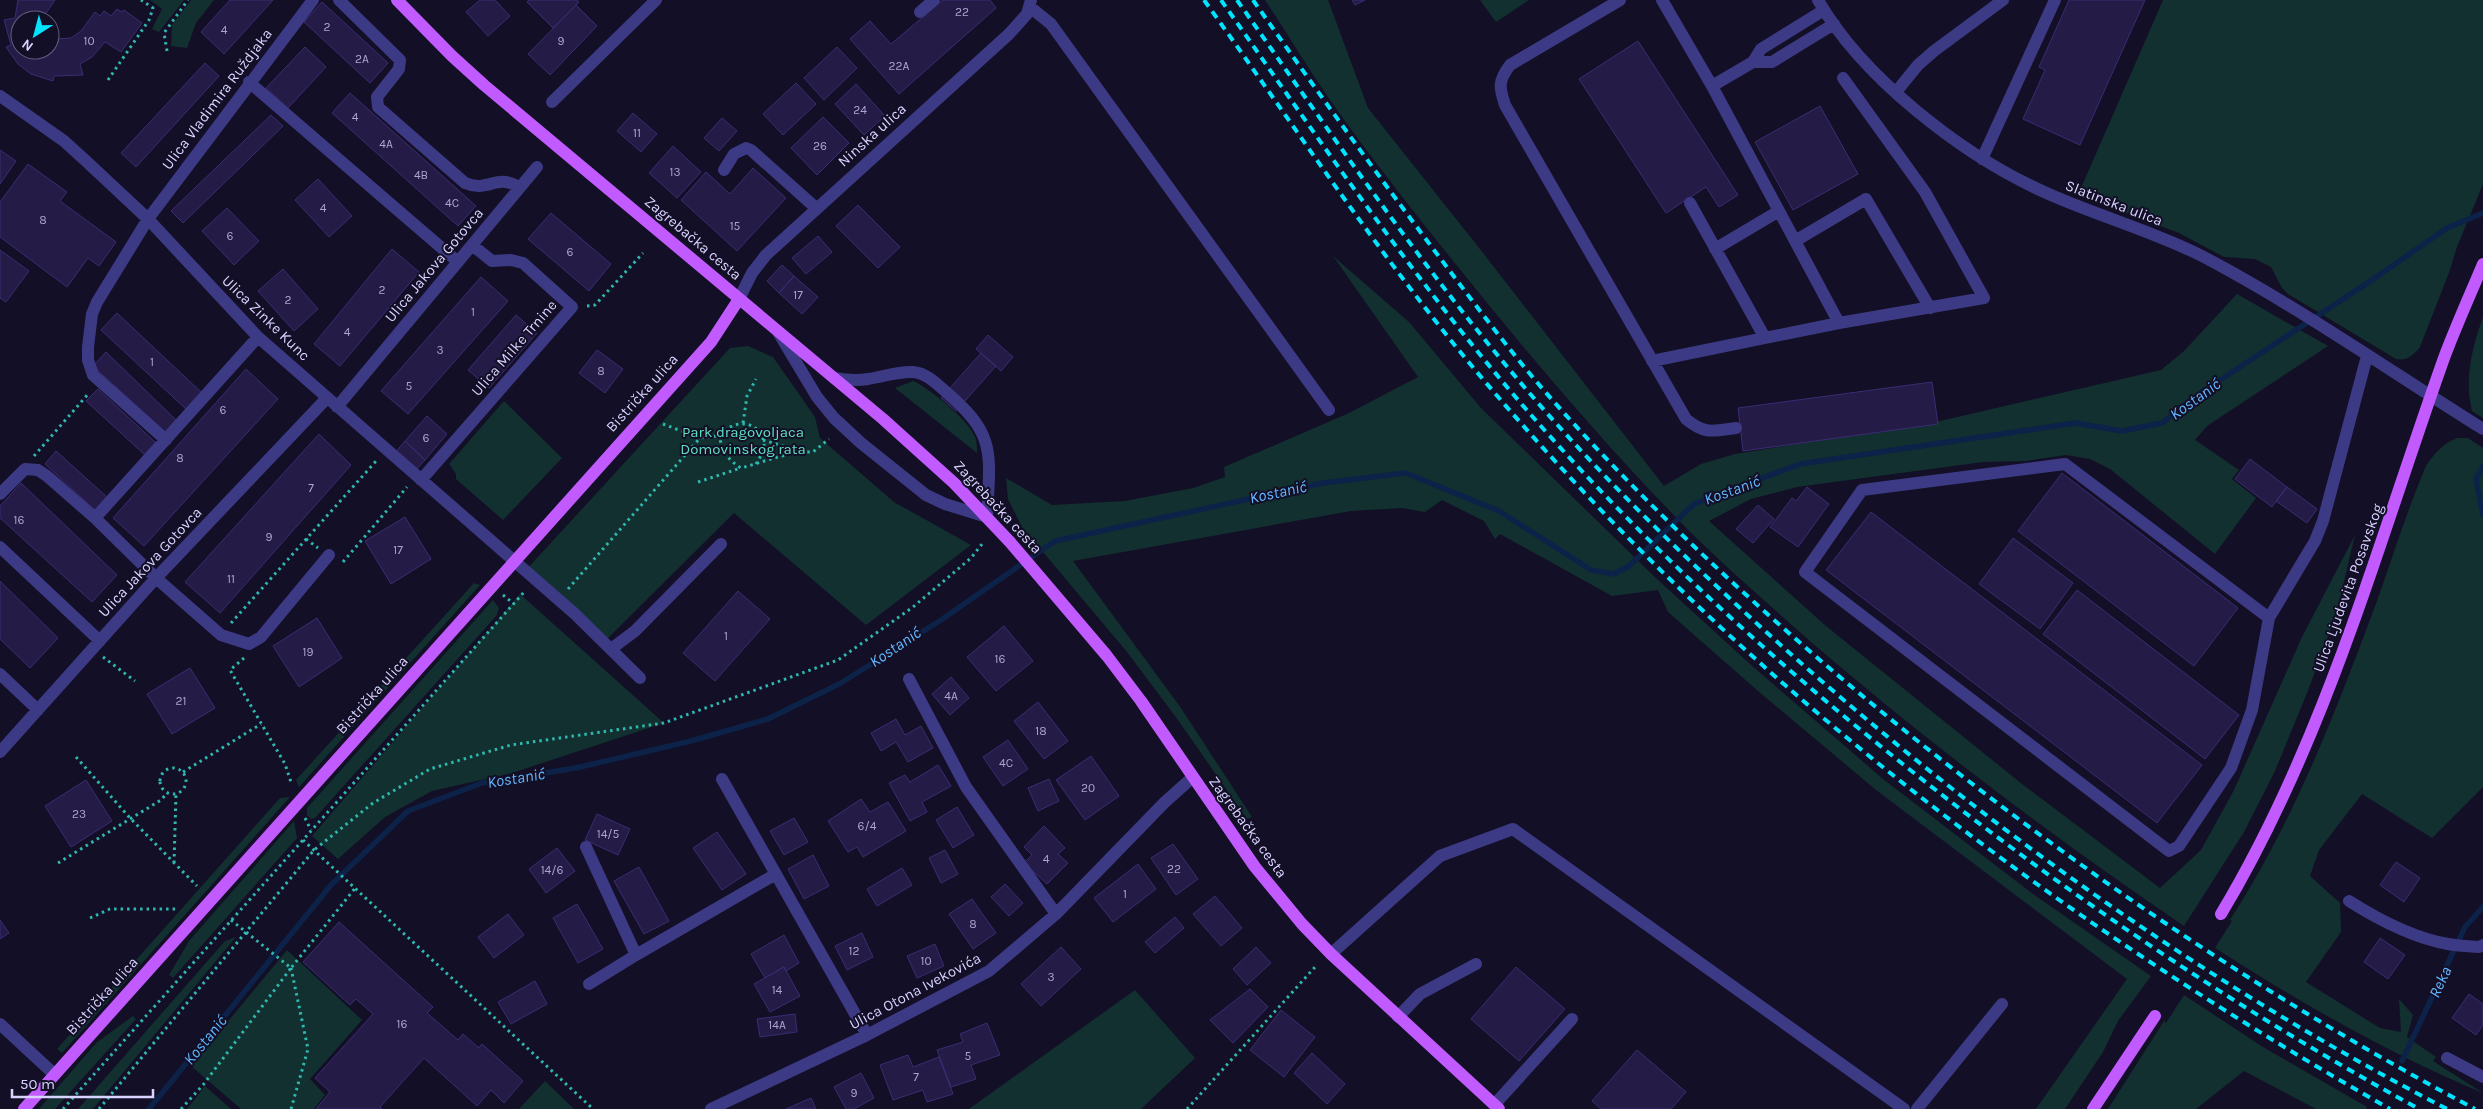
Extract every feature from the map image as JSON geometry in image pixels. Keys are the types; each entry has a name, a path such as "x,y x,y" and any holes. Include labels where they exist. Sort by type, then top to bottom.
{"main road":[{"name":"Zagrebačka cesta","path":"397,0 484,85 920,450 987,516 1107,656 1255,867 1302,924 1331,954 1496,1107"},
{"name":"Ulica Ljudevita Posavskog","path":"2221,914 2272,822 2332,681 2377,560 2445,356 2483,264"},
{"name":"Bistrička ulica","path":"24,1109 710,342 740,299"},
{"path":"2093,1109 2155,1016"}],"street":[{"name":"Ulica Vladimira Ruždjaka","path":"166,440 93,375 88,360 92,314 148,219 249,82 313,0"},
{"path":"339,0 400,60 399,69 377,96 378,107 465,183 479,187 504,180 520,188"},
{"path":"552,102 656,0"},
{"path":"920,12 934,0"},
{"path":"1620,0 1510,65 1502,75 1500,88 1505,105 1686,419 1697,428 1708,432 1736,428"},
{"path":"1662,0 1712,86 1839,323"},
{"path":"1896,92 1918,64 1928,55 2002,0"},
{"path":"1982,159 2055,0"},
{"path":"1031,4 1056,31 1329,410"},
{"name":"Ninska ulica","path":"740,299 762,260 816,208 1009,34 1031,4"},
{"path":"1712,86 1753,62 1761,50 1821,5"},
{"name":"Slatinska ulica","path":"1821,5 1857,54 1896,92 1944,132 1982,159 2040,191 2200,256 2288,306 2478,426"},
{"path":"1753,62 1772,62 1834,24"},
{"path":"1652,361 1839,323 1984,298 1925,192 1842,78"},
{"path":"249,82 458,262"},
{"name":"Ulica Zinke Kunc","path":"0,96 64,140 148,219 258,337 575,614 640,678"},
{"path":"724,170 734,154 746,148 816,208"},
{"name":"Ulica Jakova Gotovca","path":"337,407 537,167"},
{"path":"1795,241 1866,199 1930,308"},
{"path":"1690,203 1765,338"},
{"path":"1715,249 1779,211"},
{"name":"Ulica Milke Trnine","path":"419,478 572,307 523,263 511,260 492,261 472,245"},
{"path":"777,330 817,397 834,418 862,443 926,495 945,504 987,516 989,453 978,422 965,408 930,378 916,372 903,372 867,380 834,378"},
{"path":"95,518 258,337"},
{"path":"2269,618 2065,464 1862,490 1805,572 2169,851 2179,846 2231,768 2252,710 2269,618 2315,541 2323,520 2367,356"},
{"name":"Ulica Jakova Gotovca","path":"0,752 156,578 327,398"},
{"path":"0,494 20,473 30,468 47,476 95,518 156,578 221,635 250,644 260,637 329,555"},
{"path":"612,649 635,631 721,544"},
{"path":"0,547 100,641"},
{"path":"0,674 38,710"},
{"path":"909,679 966,787 1056,914"},
{"name":"Ulica Otona Ivekovića","path":"711,1109 867,1035 989,971 1056,914 1165,802 1193,778"},
{"path":"722,779 867,1035"},
{"path":"1331,954 1440,856 1513,829 1904,1109"},
{"path":"586,847 636,955"},
{"path":"588,984 776,874"},
{"path":"2349,901 2382,920 2417,936 2448,944 2479,947 2483,945"},
{"path":"1398,1017 1420,994 1476,964"},
{"path":"1917,1109 2002,1004"},
{"path":"1496,1107 1572,1019"},
{"path":"0,1024 54,1074"},
{"path":"2447,1058 2483,1077"}],"path":[{"path":"108,80 150,20 153,8 141,0"},
{"path":"167,50 164,33 188,0"},
{"path":"572,307 595,305 642,253"},
{"path":"743,424 747,396 756,379"},
{"path":"30,468 36,452 100,381"},
{"path":"663,424 700,438 724,435"},
{"path":"741,468 727,459 721,448 724,435 732,426 743,424 756,428 763,440 763,452 756,464"},
{"path":"563,584 568,589 700,438"},
{"path":"698,482 800,452 813,452 829,439"},
{"path":"763,440 800,452"},
{"path":"221,635 386,449"},
{"path":"339,566 419,478"},
{"path":"99,1109 314,850 373,803 430,769 511,745 664,723 838,660 913,607 971,558 982,544"},
{"path":"63,1109 528,588"},
{"path":"501,593 514,604"},
{"path":"249,654 230,670 285,764 291,782"},
{"path":"108,660 135,681"},
{"path":"183,772 261,724"},
{"path":"76,757 130,818 197,886"},
{"path":"176,794 167,793 159,783 163,771 171,768 183,772"},
{"path":"174,864 176,794 185,785 183,772"},
{"path":"58,863 161,800 167,793"},
{"path":"304,817 311,830"},
{"path":"303,840 356,887 592,1109"},
{"path":"181,1109 203,1085 291,968 356,887"},
{"path":"90,918 110,909 177,909"},
{"path":"231,920 291,968 308,1049 291,1109"},
{"path":"1187,1109 1315,967"}],"green space":[{"path":"150,0 184,0 159,32 152,29 162,9"},
{"path":"191,0 214,0 196,23 187,48 171,46 172,25"},
{"path":"1265,0 1328,0 1368,108 1664,486 1701,464 1735,454 1940,421 2161,370 2184,351 2237,294 2328,346 2207,426 2195,440 2239,470 2232,479 2256,498 2215,554 2110,469 2090,459 2066,455 2026,461 1983,462 1797,487 1751,499 1709,521 1826,626 2022,784 2160,888 2201,850 2234,790 2302,637 2355,535 2336,615 2275,771 2244,832 2184,926 2040,824 1901,717 1811,642 1683,525 1555,385 1435,238 1330,100"},
{"path":"1480,0 1529,0 1496,22"},
{"path":"2163,0 2483,0 2483,184 2457,247 2420,347 2413,355 2404,359 2396,359 2288,294 2282,288 2271,267 2255,259 2224,257 2179,233 2078,195"},
{"path":"1333,256 1409,322 1481,408 1658,580 1750,664 1883,779 2033,894 2151,976 2118,1021 2103,1052 2065,1109 2036,1109 2127,979 1876,790 1758,691 1668,612 1658,590 1612,596 1500,534 1495,539 1484,521 1442,500 1425,512 1402,508 1351,511 1073,561 1181,708 1252,817 1247,819 1178,720 1127,652 1022,527 1008,499 1006,478 1052,505 1125,501 1193,488 1225,477 1224,467 1349,413 1418,377"},
{"path":"2483,317 2483,418 2472,411 2469,375 2470,364"},
{"name":"Park dragovoljaca Domovinskog rata","path":"748,346 773,357 815,417 820,438 894,502 971,545 866,625 734,513 603,643 525,571 730,348"},
{"path":"913,381 938,397 965,422 976,439 977,453 895,388"},
{"path":"504,401 562,458 503,520 456,479 456,474 449,464"},
{"path":"2457,438 2468,438 2483,448 2483,787 2432,838 2362,794 2319,850 2310,876 2340,903 2341,932 2306,982 2380,1028 2401,1032 2399,999 2413,1015 2407,1037 2436,1057 2433,1061 2483,1093 2414,1062 2346,1026 2215,948 2274,844 2312,765 2362,642 2406,516 2426,466 2439,449"},
{"path":"474,583 480,585 299,787 296,780"},
{"path":"520,594 664,723 512,773 432,791 385,817 338,859 312,836"},
{"path":"493,600 499,608 497,615 315,818 311,819 307,815 307,808"},
{"path":"290,797 62,1053 57,1049 280,798"},
{"path":"294,821 297,838 173,978 169,975 189,941"},
{"path":"236,937 93,1109 78,1109 225,941"},
{"path":"287,950 362,1020 310,1079 325,1095 314,1109 241,1109 191,1066"},
{"path":"1135,990 1195,1058 1141,1109 969,1109"},
{"path":"2184,995 2263,1047 2367,1107 2366,1109 2316,1109 2244,1071 2196,1109 2108,1109 2164,1021 2166,1023"},
{"path":"133,1016 136,1019 55,1109 39,1109 96,1043"},
{"path":"545,1081 574,1109 519,1109"},
{"path":"205,1086 231,1109 187,1109"}],"building":[{"path":"18,0 55,0 48,10 16,10"},
{"path":"230,0 273,0 224,54 201,32"},
{"path":"480,0 495,0 510,16 488,36 466,12"},
{"path":"529,0 576,0 579,2 553,28 527,2"},
{"path":"943,0 990,0 996,8 899,94 850,39 870,21 891,44"},
{"path":"1352,0 1365,0 1355,5"},
{"path":"2069,0 2145,0 2080,145 2023,119 2045,70 2039,67"},
{"path":"322,2 388,63 370,83 304,22"},
{"path":"576,5 597,26 550,75 528,54"},
{"path":"117,9 122,12 124,10 142,23 121,52 105,42 92,57 80,64 83,75 54,76 53,81 31,74 15,60 60,60 60,39 71,38 81,31 95,12 100,16 104,11 111,16"},
{"path":"10,19 10,41 4,20"},
{"path":"1638,41 1738,195 1719,207 1706,187 1666,213 1579,79"},
{"path":"305,47 326,67 288,108 266,88"},
{"path":"837,47 857,68 824,100 804,78"},
{"path":"205,63 219,76 136,167 121,153"},
{"path":"796,83 816,104 783,135 763,114"},
{"path":"856,84 885,116 864,135 835,104"},
{"path":"350,93 476,206 458,226 332,113"},
{"path":"1820,106 1858,174 1793,210 1755,142"},
{"path":"633,113 657,134 641,152 617,131"},
{"path":"271,115 283,126 183,223 171,211"},
{"path":"823,117 849,143 817,175 791,148"},
{"path":"722,118 737,131 719,151 704,138"},
{"path":"673,146 701,172 677,198 649,173"},
{"path":"0,150 16,161 0,184"},
{"path":"28,164 67,192 60,201 116,242 99,266 88,258 67,287 0,237 0,202"},
{"path":"753,168 786,198 737,251 681,200 706,172 730,194"},
{"path":"318,179 352,216 329,237 295,200"},
{"path":"858,205 900,247 878,268 836,226"},
{"path":"227,208 259,241 234,265 202,231"},
{"path":"551,213 611,264 589,291 528,239"},
{"path":"818,236 832,252 806,274 792,258"},
{"path":"392,249 419,272 340,366 314,344"},
{"path":"0,250 29,271 6,302 0,298"},
{"path":"782,265 794,276 779,293 767,281"},
{"path":"283,269 318,309 294,331 258,291"},
{"path":"794,276 818,297 802,314 779,293"},
{"path":"481,277 508,301 408,414 381,391"},
{"path":"117,313 202,393 187,410 101,330"},
{"path":"516,315 537,333 489,388 468,370"},
{"path":"988,335 1013,357 1001,371 976,349"},
{"path":"597,350 623,369 605,393 579,373"},
{"path":"106,352 177,421 166,433 93,366"},
{"path":"981,353 996,366 956,411 941,398"},
{"path":"246,369 278,399 144,546 113,518"},
{"path":"1932,382 1938,424 1743,451 1738,408"},
{"path":"98,389 156,443 145,455 86,401"},
{"path":"427,416 447,434 425,460 405,441"},
{"path":"319,434 351,465 220,613 185,582"},
{"path":"405,441 425,460 414,472 394,454"},
{"path":"56,451 108,498 96,511 45,464"},
{"path":"2250,459 2287,487 2272,507 2235,479"},
{"path":"2062,473 2238,608 2194,666 2018,531"},
{"path":"21,483 117,575 92,602 0,518 0,506"},
{"path":"1807,487 1829,504 1798,547 1770,527 1792,498 1796,501"},
{"path":"2287,487 2317,509 2307,523 2276,501"},
{"path":"1758,505 1774,519 1753,543 1736,529"},
{"path":"1871,512 2202,765 2157,823 1826,570"},
{"path":"405,517 431,559 391,584 365,541"},
{"path":"2013,538 2073,583 2040,629 1979,584"},
{"path":"0,581 58,638 30,668 0,639"},
{"path":"2077,590 2239,715 2205,759 2043,634"},
{"path":"738,591 770,619 715,681 683,653"},
{"path":"317,618 342,658 299,687 273,646"},
{"path":"1004,626 1033,661 996,691 967,657"},
{"path":"190,668 215,708 172,734 147,694"},
{"path":"951,677 969,698 950,715 932,694"},
{"path":"1038,702 1068,741 1044,759 1014,721"},
{"path":"896,719 905,735 921,726 933,748 908,762 896,742 881,751 871,733"},
{"path":"1008,740 1028,769 1003,786 983,757"},
{"path":"1091,756 1119,796 1085,820 1056,780"},
{"path":"938,765 951,786 922,802 927,812 910,821 889,783 905,775 910,782"},
{"path":"1049,779 1059,801 1038,811 1028,788"},
{"path":"86,780 112,821 71,847 45,806"},
{"path":"861,799 870,812 888,802 906,831 863,857 857,847 848,852 828,821"},
{"path":"957,807 974,835 953,848 936,820"},
{"path":"597,814 630,829 618,855 585,840"},
{"path":"794,818 808,842 784,855 770,831"},
{"path":"1044,826 1065,848 1058,854 1068,863 1047,884 1024,863 1032,855 1024,847"},
{"path":"717,832 746,874 722,890 693,848"},
{"path":"1173,844 1198,879 1176,895 1151,858"},
{"path":"557,848 575,871 546,893 529,869"},
{"path":"945,850 958,874 941,883 929,858"},
{"path":"813,855 829,886 804,899 788,869"},
{"path":"2396,862 2420,878 2404,902 2380,885"},
{"path":"1138,864 1156,889 1113,922 1094,898"},
{"path":"639,867 669,921 644,934 614,881"},
{"path":"902,868 912,885 877,906 867,889"},
{"path":"1005,884 1023,903 1009,916 991,897"},
{"path":"1215,896 1242,928 1221,946 1193,914"},
{"path":"972,899 996,933 973,949 949,914"},
{"path":"577,904 603,949 578,963 553,918"},
{"path":"508,914 524,935 494,958 478,937"},
{"path":"1175,917 1184,928 1155,953 1145,942"},
{"path":"0,920 9,933 0,939"},
{"path":"339,922 433,1007 427,1013 458,1040 463,1034 479,1048 482,1044 523,1081 504,1103 491,1090 477,1106 424,1058 380,1107 382,1109 316,1109 330,1092 315,1078 373,1014 356,999 350,1005 303,962"},
{"path":"862,933 873,957 847,970 835,946"},
{"path":"784,935 799,963 786,971 784,967 765,978 751,954"},
{"path":"2380,938 2405,955 2388,979 2364,962"},
{"path":"935,944 944,966 917,978 907,956"},
{"path":"1061,947 1081,969 1041,1006 1021,984"},
{"path":"1256,947 1271,963 1247,985 1233,969"},
{"path":"784,967 800,996 770,1012 754,984"},
{"path":"1516,967 1565,1009 1519,1061 1471,1019"},
{"path":"535,981 547,1004 511,1024 498,1002"},
{"path":"1250,989 1268,1007 1233,1043 1210,1020"},
{"path":"2469,994 2483,1004 2483,1025 2476,1035 2452,1018"},
{"path":"1281,1010 1315,1037 1284,1077 1250,1050"},
{"path":"795,1014 797,1032 760,1037 757,1019"},
{"path":"987,1023 1000,1055 971,1065 976,1079 951,1087 937,1050 963,1042 960,1034"},
{"path":"1637,1050 1686,1092 1671,1109 1601,1109 1592,1101"},
{"path":"1312,1053 1345,1084 1327,1104 1294,1073"},
{"path":"908,1055 913,1067 939,1057 953,1094 927,1102 923,1090 893,1100 880,1065"},
{"path":"861,1073 874,1098 854,1109 846,1109 834,1087"},
{"path":"811,1098 816,1109 786,1109"}],"waterway":[{"name":"Kostanić","path":"149,1109 331,885 408,811 482,783 576,768 691,741 768,719 841,683 941,620 1055,541 1323,483 1406,473 1499,511 1591,570 1614,574 1629,566 1694,504 1800,464 2075,423 2122,431 2162,423 2205,390 2447,228 2483,213"},
{"name":"Reka","path":"2483,466 2476,479 2483,515"},
{"name":"Reka","path":"2402,1061 2465,927 2483,907"}],"railway":[{"path":"1204,0 1344,199 1416,297 1454,344 1493,391 1590,498 1692,600 1799,697 1910,789 2026,876 2145,958 2266,1036 2390,1109"},
{"path":"1221,0 1374,217 1454,322 1539,424 1636,527 1686,576 1845,717 2010,847 2181,966 2298,1040 2419,1109"},
{"path":"1237,0 1403,234 1509,369 1627,499 1753,620 1832,690 1914,758 1998,824 2084,887 2262,1005 2354,1059 2447,1109"},
{"path":"1253,0 1392,194 1525,368 1592,444 1710,562 1834,672 1947,765 2092,872 2241,973 2396,1066 2475,1109"}]}
